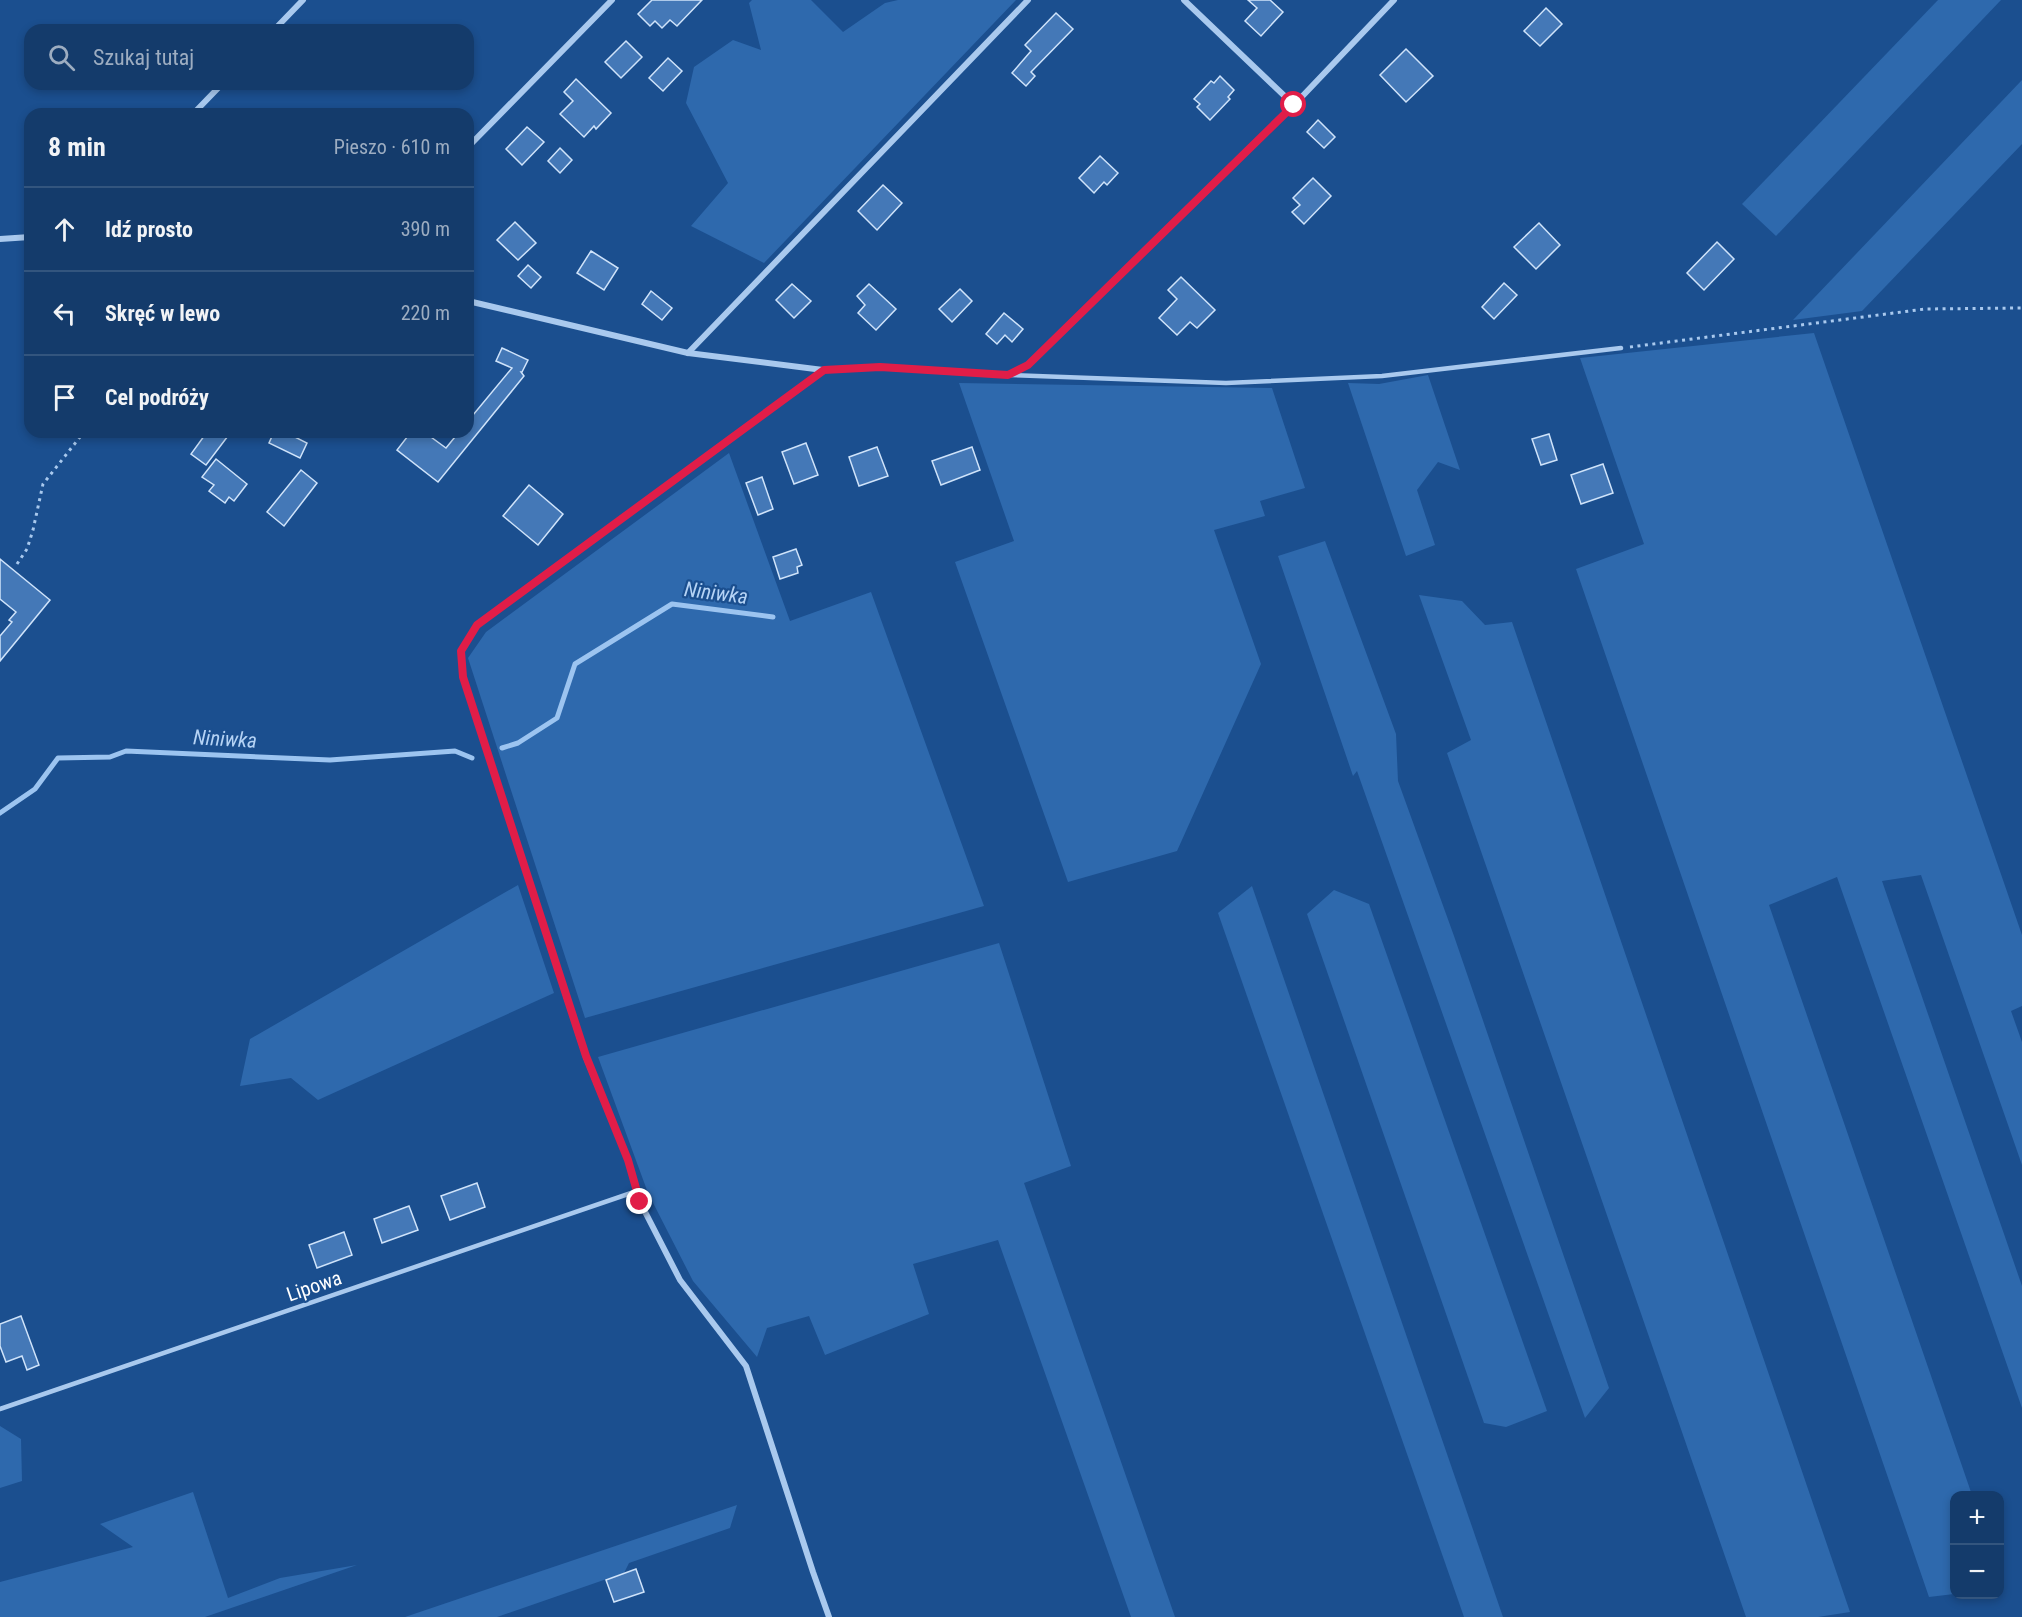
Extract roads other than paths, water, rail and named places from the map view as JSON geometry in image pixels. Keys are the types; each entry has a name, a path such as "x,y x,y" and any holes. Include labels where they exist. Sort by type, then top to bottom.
{"street":[{"path":"280,24 303,0"},
{"path":"474,141 612,0"},
{"path":"688,353 1028,0"},
{"path":"1184,0 1294,105"},
{"path":"474,302 688,353 824,370 880,367 1008,375 1028,365 1294,105 1394,0"},
{"path":"199,108 216,90"},
{"path":"0,239 24,237"},
{"path":"824,370 477,625 461,651 463,677 582,1046 628,1160 640,1202 680,1280 746,1366 829,1617"}],"lane":[{"path":"1008,375 1226,383 1382,376 1621,348"},
{"name":"Lipowa","path":"0,1409 637,1191"}],"waterway":[{"name":"Niniwka","path":"502,748 518,743 557,718 575,664 672,604 773,617"},
{"name":"Niniwka","path":"0,813 35,789 58,758 110,757 126,751 330,760 455,751 472,758"}]}
